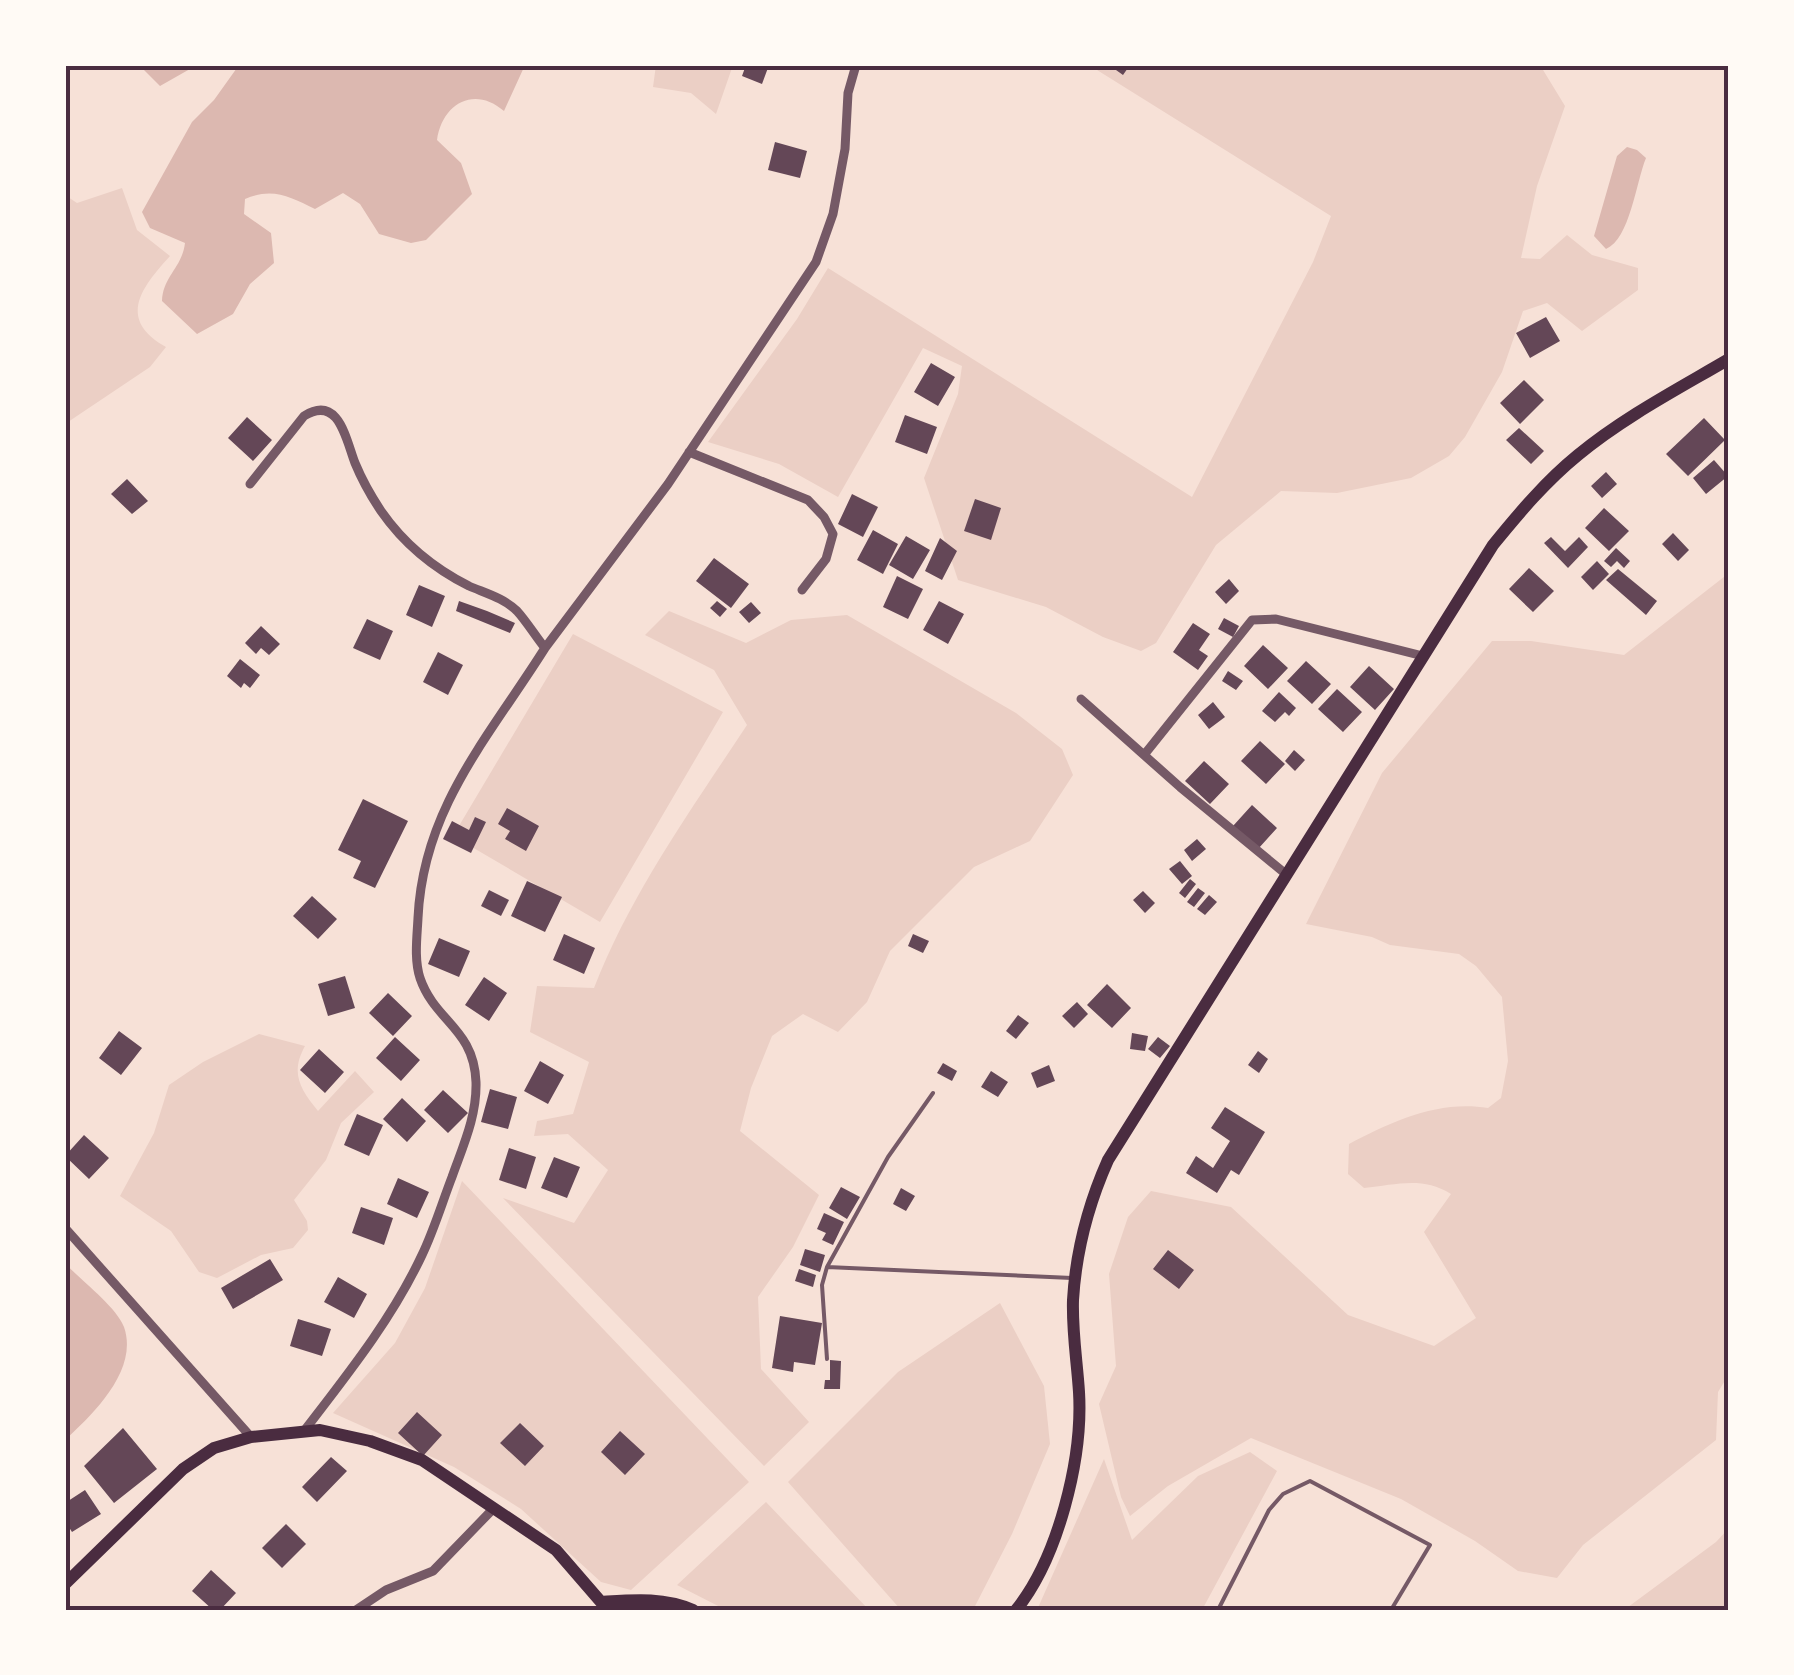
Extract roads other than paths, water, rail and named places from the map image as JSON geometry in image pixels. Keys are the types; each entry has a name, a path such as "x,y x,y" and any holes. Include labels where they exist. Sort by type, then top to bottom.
{"main road":[{"path":"1016,1610 1050,1548 1066,1498 1076,1444 1079,1394 1073,1346 1076,1278 1088,1205 1108,1160 1492,544 1528,502 1578,455 1634,414 1729,359"},
{"path":"65,1584 183,1469 214,1448 252,1437 320,1430 422,1460 556,1550 601,1602 648,1599 693,1610"}],"street":[{"path":"304,1431 362,1356 405,1287 422,1254 473,1120 476,1082 471,1048 430,998 420,978 416,948 418,902 438,819 458,781 546,648 689,452 816,262 832,214 845,149 848,93 856,65"},
{"path":"250,484 304,416 317,410 328,411 344,428 370,495 410,547 437,568 517,611 546,648"},
{"path":"689,452 808,500 824,516 833,534 826,559 802,590"},
{"path":"1144,755 1252,620 1276,619 1423,656"},
{"path":"1081,699 1287,875"},
{"path":"65,1228 252,1437"},
{"path":"356,1610 386,1590 433,1571 494,1510"}],"lane":[{"path":"827,1359 822,1285 828,1267 888,1157 933,1093"},
{"path":"828,1267 1076,1278"},
{"path":"1218,1610 1269,1510 1283,1494 1310,1481 1430,1545 1392,1610"}]}
